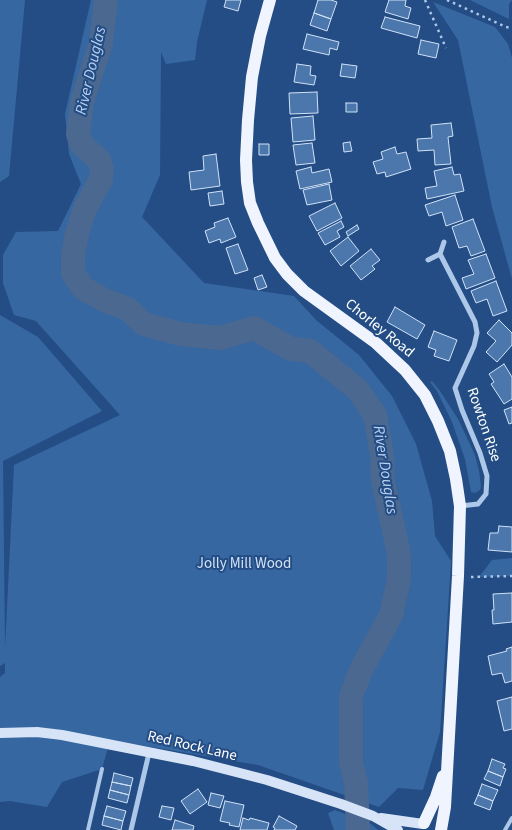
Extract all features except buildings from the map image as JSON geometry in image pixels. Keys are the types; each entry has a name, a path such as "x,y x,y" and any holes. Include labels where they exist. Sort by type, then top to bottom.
{"main road":[{"name":"Chorley Road","path":"270,0 260,36 252,77 246,160 250,203 266,242 287,274 304,291 376,343 405,370 425,395 450,450 456,479 460,506 458,576 445,807 440,830"},
{"name":"Red Rock Lane","path":"0,733 37,732 62,735 192,761 244,774 341,804 398,830"},
{"name":"Chorley Road","path":"422,826 436,798 448,762"},
{"name":"Red Rock Lane","path":"368,815 422,826"},
{"path":"422,826 431,823 435,824 440,830"}],"street":[{"path":"428,260 440,254 444,242"},
{"name":"Rowton Rise","path":"440,254 475,322 477,333 474,346 455,388 487,476 486,494 478,504 460,506"},
{"path":"131,830 149,752"}],"lane":[{"path":"88,830 102,769"},
{"path":"505,830 512,818"}],"path":[{"path":"425,0 446,48"},
{"path":"447,0 512,28"},
{"path":"458,576 512,576"}],"green space":[{"path":"0,0 25,0 9,176 0,182"},
{"name":"Jolly Mill Wood","path":"91,0 207,0 197,42 195,60 166,64 161,52 160,175 142,217 204,283 294,296 316,320 359,355 392,396 416,444 432,501 435,536 451,561 440,732 423,790 398,788 379,807 258,765 110,740 102,769 62,782 47,807 10,801 0,802 0,677 5,673 5,663 0,666 0,315 38,337 102,411 3,461 5,649 14,465 120,415 36,321 14,315 3,283 3,255 16,232 58,231 81,184 69,154 65,114"},
{"path":"470,0 512,0 509,4 509,19"},
{"path":"433,2 495,27 508,44 512,58 512,279 492,207 458,40"},
{"path":"432,381 458,419 475,455 481,486 480,490 475,493 471,492 465,459 452,422 437,391 430,382"},
{"path":"512,558 512,576 479,577 492,560"},
{"path":"335,810 371,824 378,830 334,830 328,813"}],"waterway":[{"name":"River Douglas","path":"106,0 101,43 82,102 78,134 82,145 99,160 102,170 101,179 84,211 77,234 73,255 73,273 83,288 104,300 128,309 144,324 180,334 221,338 254,328 291,349 310,351 357,389 375,415 382,455 383,481 399,554 399,579 391,615 361,670 351,696 351,762 356,783 358,830"}]}
